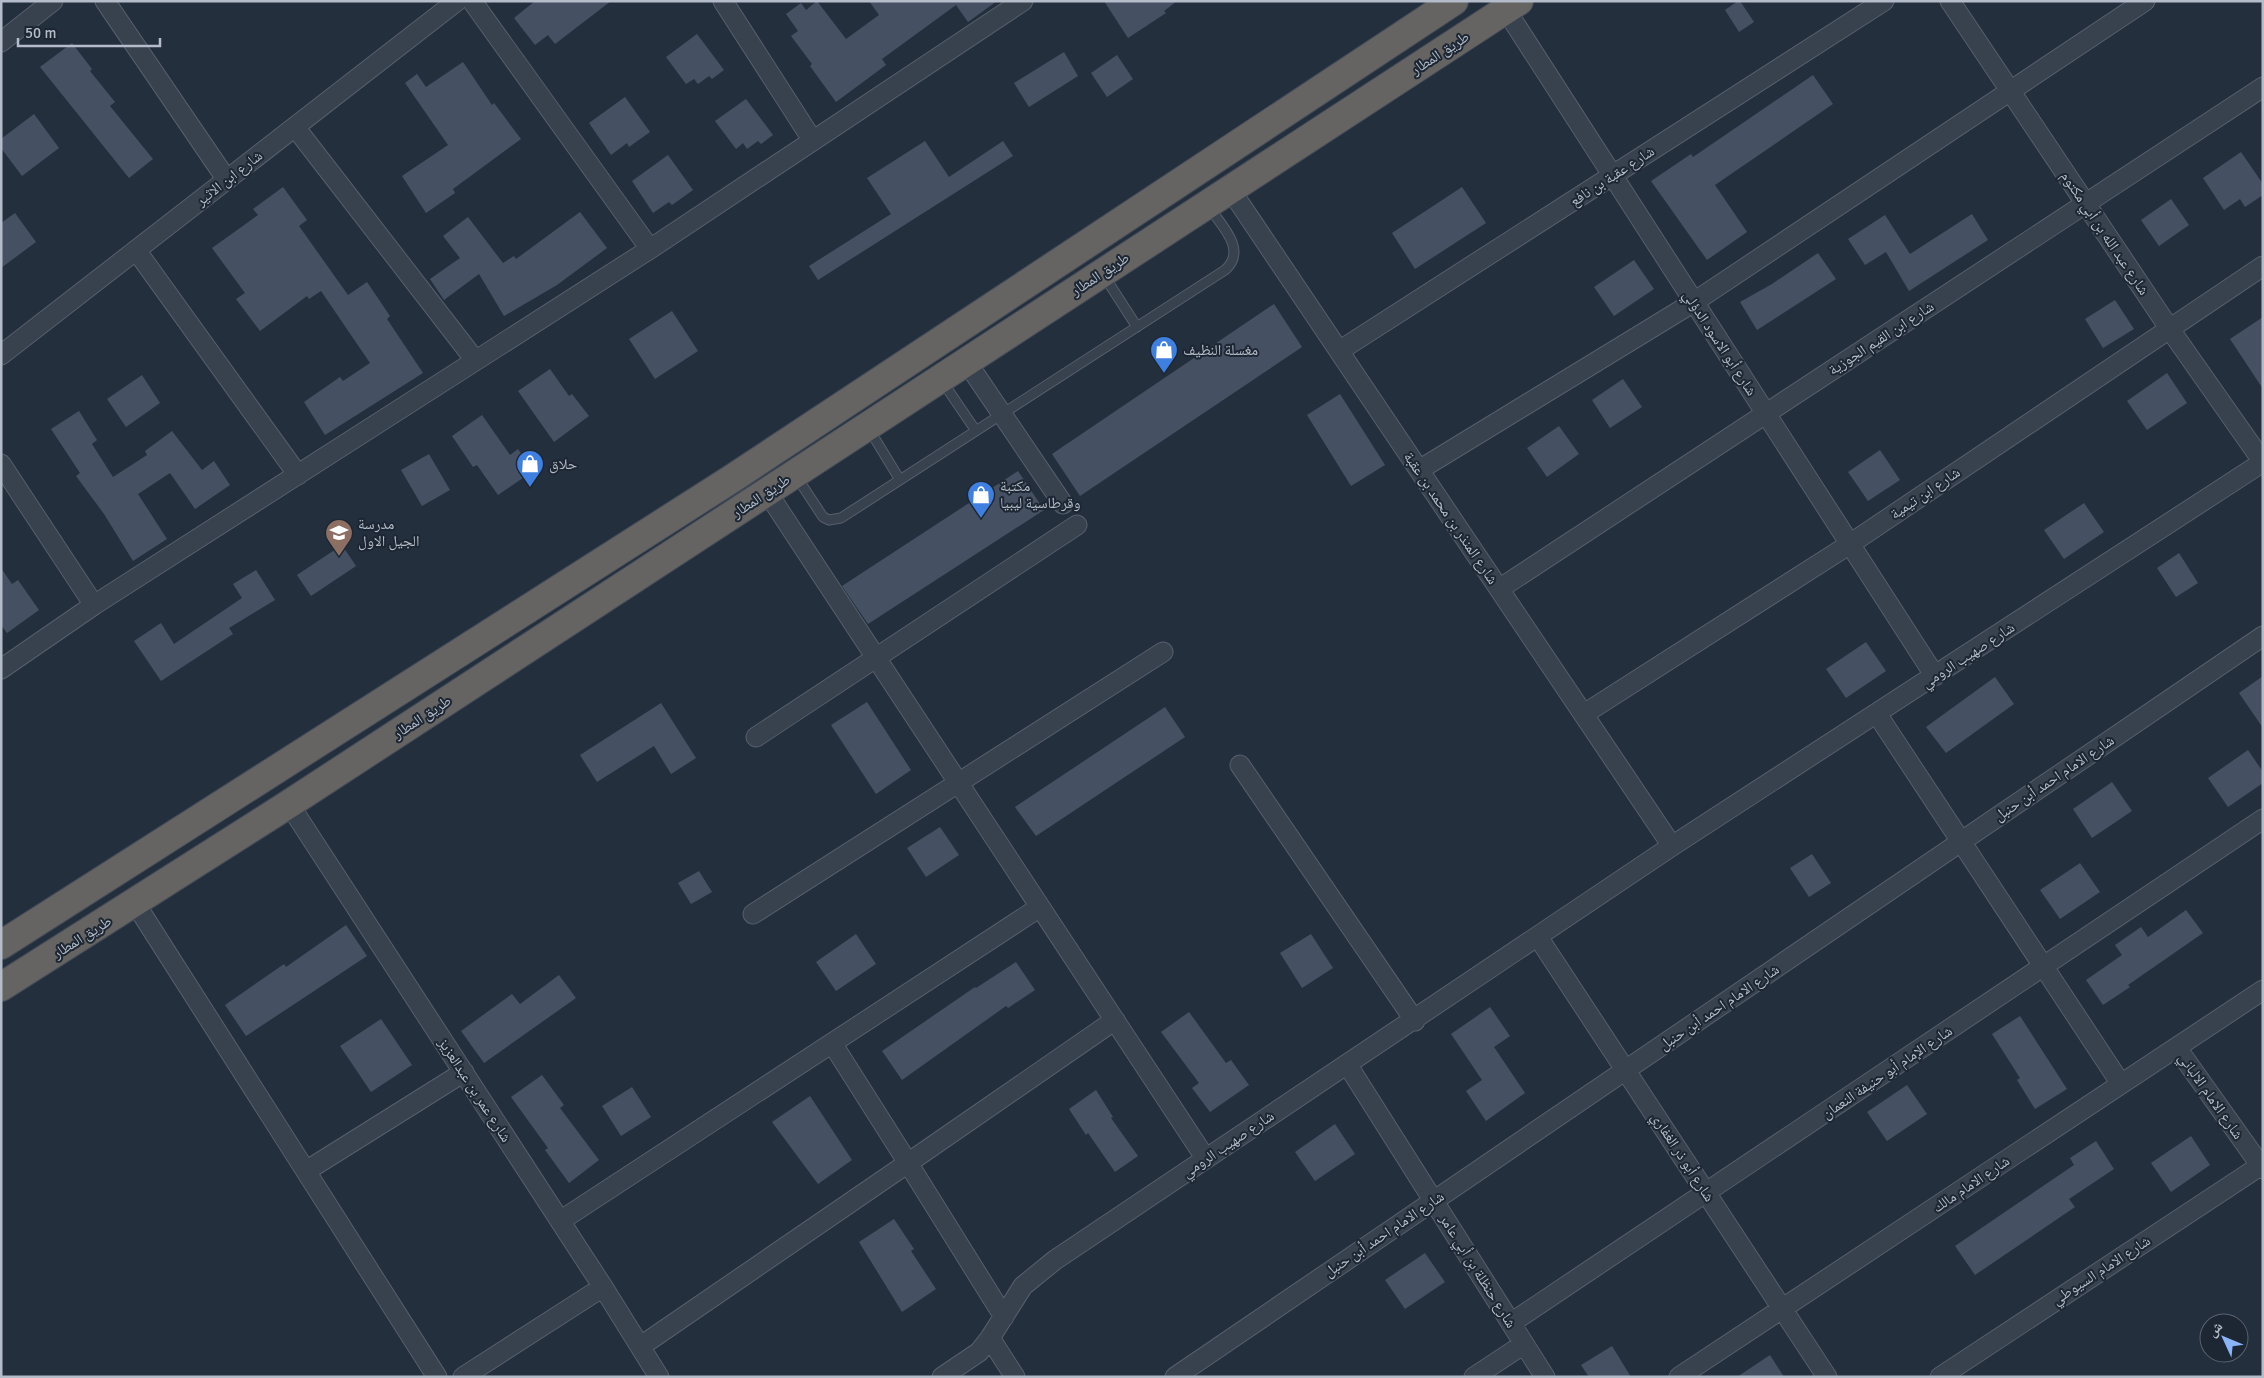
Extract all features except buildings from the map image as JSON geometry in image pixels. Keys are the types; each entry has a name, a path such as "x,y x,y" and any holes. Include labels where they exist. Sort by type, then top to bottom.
{"highway":[{"name":"طريق المطار","path":"1,945 733,478 1454,1"},
{"name":"طريق المطار","path":"1,987 135,904 1512,6"}],"street":[{"path":"1,42 53,1"},
{"path":"105,1 227,180"},
{"name":"شارع ابن الاثير","path":"1,355 457,1"},
{"path":"472,1 650,248"},
{"path":"1,668 94,605 650,248 1023,1"},
{"name":"شارع عقبة بن نافع","path":"1339,351 1884,1"},
{"name":"شارع عبد الله بن أبي مكتوم","path":"1950,1 2169,328 2263,462"},
{"path":"1419,470 1694,302 2145,1"},
{"path":"732,4 813,141"},
{"name":"شارع أبو الاسود الدؤلي","path":"1512,6 1612,176 1935,676"},
{"name":"شارع ابن القيم الجوزية","path":"1499,588 2263,87"},
{"path":"295,127 475,360"},
{"name":"شارع المنذر بن محمد بن عقبة","path":"1230,189 1672,846"},
{"path":"136,250 298,475"},
{"name":"شارع ابن تيمية","path":"1584,714 1850,544 2263,266"},
{"path":"966,361 1063,504"},
{"name":"شارع صهيب الرومي","path":"942,1377 978,1352 990,1338 1023,1286 1055,1260 1347,1064 1415,1021 1672,846 2263,462"},
{"path":"1,464 94,605"},
{"path":"767,492 1206,1159"},
{"path":"756,737 1077,525"},
{"name":"شارع الامام احمد أبن حنبل","path":"1175,1377 2263,636"},
{"path":"753,914 1163,652"},
{"path":"1877,714 2121,1084"},
{"path":"1240,765 1415,1021"},
{"name":"شارع عمر بن عبدالعزيز","path":"289,804 603,1287 659,1377"},
{"name":"شارع الإمام أبو حنيفة النعمان","path":"1511,1323 2263,819"},
{"path":"135,904 437,1377"},
{"path":"560,1221 1040,906"},
{"name":"شارع أبو ذر الغفاري","path":"1538,937 1827,1377"},
{"name":"شارع الامام مالك","path":"1679,1377 2263,990"},
{"path":"640,1346 1115,1020"},
{"path":"832,1042 1004,1317"},
{"name":"شارع الامام الالباني","path":"2177,1048 2262,1166"},
{"name":"شارع حنظلة بن أبي عامر","path":"1347,1064 1545,1377"},
{"path":"306,1171 464,1072"},
{"name":"شارع الامام السيوطي","path":"1940,1377 2262,1166"},
{"path":"463,1377 603,1287"},
{"path":"990,1338 1015,1377"},
{"path":"1474,1377 1524,1344"}],"lane":[{"path":"794,474 818,512 829,520 841,518 1225,270 1233,261 1235,248 1233,241 1207,204"},
{"path":"1102,273 1137,327"},
{"path":"940,378 976,431"},
{"path":"867,426 900,480"}],"place":[{"name":"مغسلة النظيف","path":"1164,374"},
{"name":"حلاق","path":"530,488"},
{"name":"مكتبة وقرطاسية ليبيا","path":"981,519"},
{"name":"مدرسة الجيل الاول","path":"339,557"}]}
